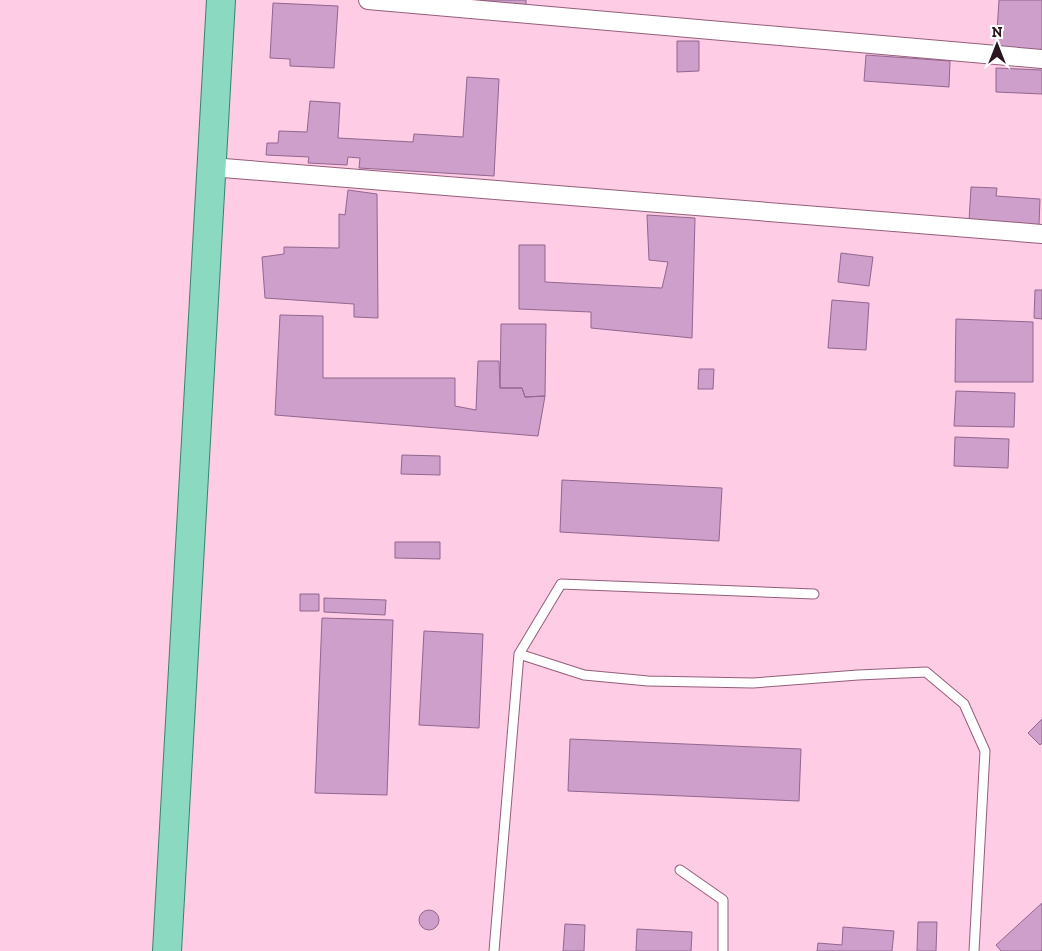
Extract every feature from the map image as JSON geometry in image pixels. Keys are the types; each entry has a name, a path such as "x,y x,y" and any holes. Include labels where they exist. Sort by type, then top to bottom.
{"main road":[{"path":"167,951 221,0"}],"street":[{"path":"368,0 1042,60"},
{"path":"211,167 1042,234"}],"lane":[{"path":"494,951 519,654 561,584 814,594"},
{"path":"519,654 584,675 648,681 753,683 926,672 964,704 985,751 974,951"},
{"path":"680,870 723,900 723,951"}],"building":[{"path":"462,0 526,0 526,5"},
{"path":"999,0 1042,0 1042,51 996,48"},
{"path":"273,3 338,6 334,68 290,66 290,59 270,58"},
{"path":"677,41 699,41 699,71 677,72"},
{"path":"866,55 950,61 949,87 864,81"},
{"path":"996,68 1042,70 1042,94 996,92"},
{"path":"467,77 499,79 494,176 359,168 360,158 348,157 347,165 308,163 309,157 266,155 267,143 278,143 279,131 307,132 310,101 340,103 338,138 413,142 414,134 463,137"},
{"path":"971,187 997,188 996,196 1040,199 1039,225 969,221"},
{"path":"348,190 377,194 378,318 354,317 354,304 265,298 262,257 284,254 284,247 339,248 339,214 345,215"},
{"path":"647,215 695,218 692,338 591,328 591,312 519,309 519,245 545,245 545,282 662,288 668,262 649,260"},
{"path":"841,253 873,257 869,286 838,282"},
{"path":"1035,290 1042,290 1042,319 1034,318"},
{"path":"832,300 869,303 866,350 828,348"},
{"path":"280,315 323,316 323,378 455,378 455,406 476,410 478,361 499,361 500,388 522,388 525,397 545,396 538,436 275,415"},
{"path":"956,319 1033,322 1033,382 955,382"},
{"path":"501,324 546,324 545,396 525,397 522,388 500,388"},
{"path":"699,369 714,369 713,389 698,389"},
{"path":"956,391 1015,393 1014,427 954,426"},
{"path":"955,437 1009,439 1008,468 954,466"},
{"path":"402,455 440,456 440,475 401,474"},
{"path":"562,480 722,488 719,541 560,532"},
{"path":"395,542 440,542 440,559 395,558"},
{"path":"300,594 319,594 319,611 300,611"},
{"path":"324,598 386,600 385,615 324,612"},
{"path":"322,618 393,620 387,795 315,793"},
{"path":"424,631 483,634 479,728 419,725"},
{"path":"1042,719 1042,743 1040,745 1028,733"},
{"path":"570,739 801,749 799,801 568,791"},
{"path":"1042,903 1042,951 1001,951 996,945"},
{"path":"429,910 436,913 439,920 436,927 429,930 422,927 419,920 422,913"},
{"path":"918,922 937,922 936,951 917,951"},
{"path":"565,924 585,925 584,951 563,951"},
{"path":"843,927 894,931 892,951 817,951 818,943 842,945"},
{"path":"637,929 692,932 691,951 636,951"}]}
